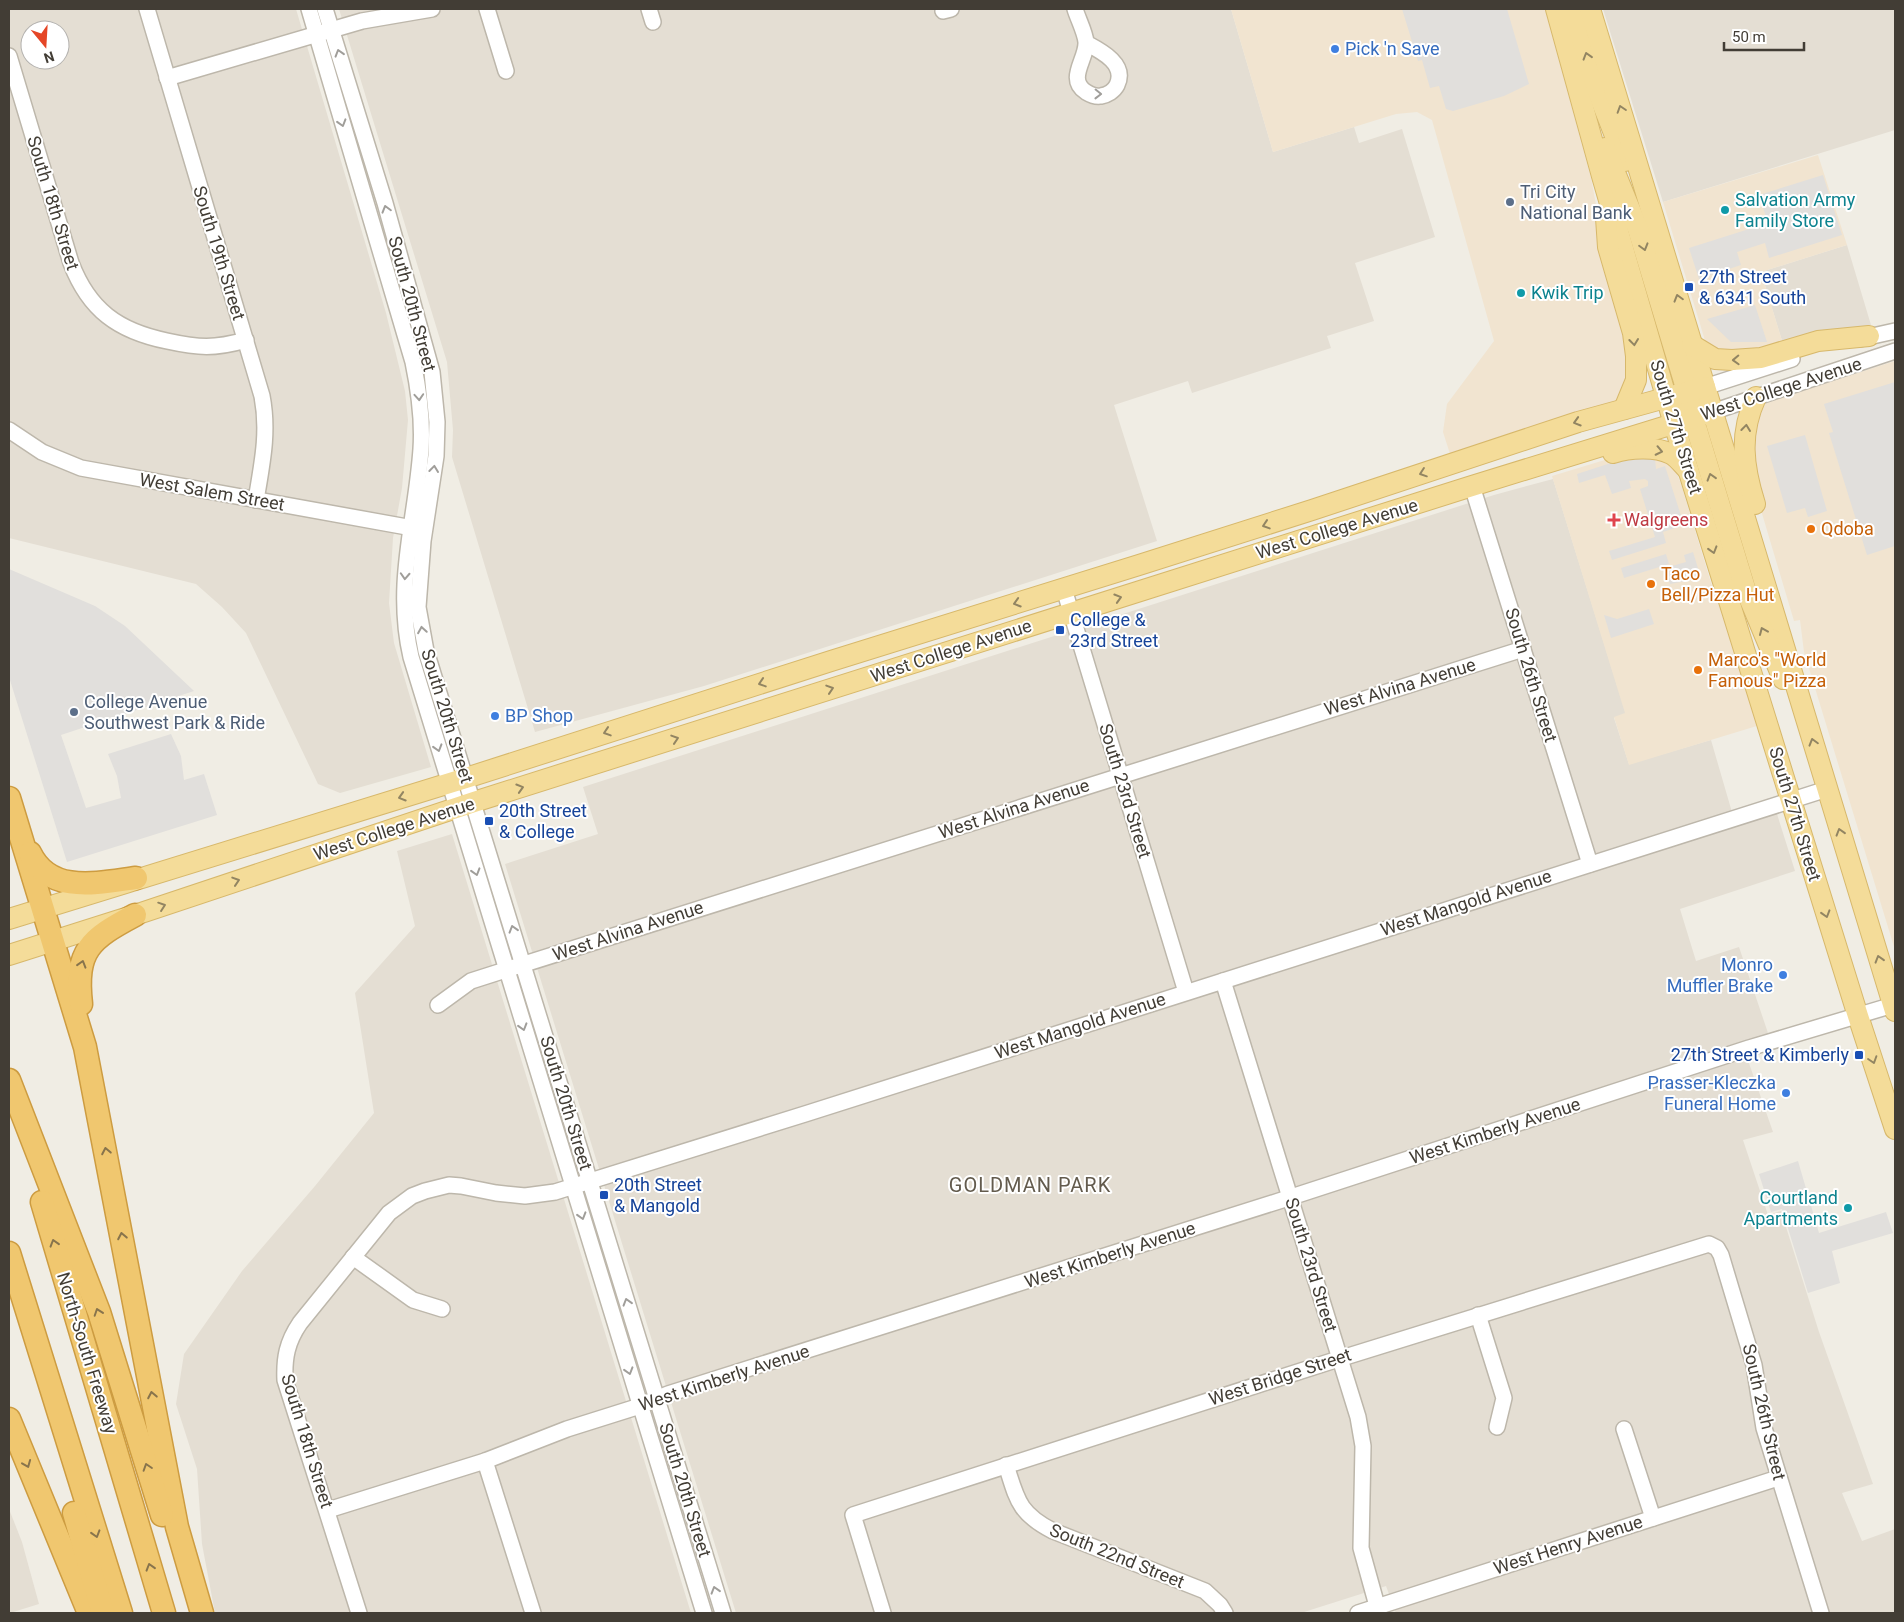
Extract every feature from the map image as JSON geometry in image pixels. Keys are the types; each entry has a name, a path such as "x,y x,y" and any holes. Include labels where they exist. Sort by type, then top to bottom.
{"highway":[{"path":"9,798 85,1047"},
{"path":"16,820 35,863 41,870 57,880 78,884 136,878"},
{"path":"135,915 106,930 88,948 84,956 79,972 79,982 85,1047 177,1527 202,1613"},
{"path":"9,1080 98,1312 194,1613"},
{"name":"North-South Freeway","path":"9,1092 164,1613"},
{"path":"9,1253 121,1613"},
{"path":"9,1273 43,1402 103,1613"},
{"path":"9,1419 89,1613"}],"main road":[{"name":"South 27th Street","path":"1556,9 1602,176 1667,397 1683,421 1688,470 1895,1129"},
{"path":"1573,9 1601,100 1629,170 1648,196"},
{"path":"1590,9 1692,345 1696,390"},
{"path":"1579,89 1638,229 1696,390 1712,412 1793,671 1826,789 1894,1008"},
{"path":"1602,176 1608,246 1633,333 1636,356 1636,380 1624,408"},
{"path":"1692,345 1715,359 1732,360 1761,358 1818,341 1869,336"},
{"name":"West College Avenue","path":"9,919 1064,589 1624,408 1696,390"},
{"path":"1756,397 1745,426 1744,456 1748,481 1785,600 1793,671"},
{"name":"West College Avenue","path":"9,955 465,805 1481,483 1712,412"},
{"path":"1683,421 1745,588 1784,682 1802,704"},
{"path":"1481,483 1541,475 1616,452 1646,449 1672,454 1688,470"}],"street":[{"name":"South 19th Street","path":"147,9 262,396 266,423 265,452 256,500"},
{"name":"South 20th Street","path":"309,9 413,362 419,389 421,448 417,528 418,607 457,780 523,964 723,1613"},
{"name":"South 20th Street","path":"325,9 385,203 426,344 432,372 436,408 434,473 417,528"},
{"path":"167,78 375,18 432,9"},
{"path":"487,9 506,71"},
{"path":"1075,9 1086,43"},
{"name":"South 18th Street","path":"9,56 71,263 78,281 96,306 110,319 124,328 157,339 202,348 218,347 246,340"},
{"name":"West College Avenue","path":"1696,390 1780,362 1869,336 1895,331"},
{"name":"West College Avenue","path":"1712,412 1895,352"},
{"name":"West Salem Street","path":"9,430 42,452 81,468 417,528"},
{"name":"South 26th Street","path":"1481,483 1523,649 1590,864"},
{"name":"South 23rd Street","path":"1064,589 1186,992"},
{"name":"West Alvina Avenue","path":"438,1005 471,981 1523,649"},
{"name":"West Mangold Avenue","path":"353,1257 389,1213 412,1196 424,1191 449,1185 525,1196 555,1192 573,1187 1826,789"},
{"name":"South 20th Street","path":"465,805 505,970 704,1613"},
{"name":"South 23rd Street","path":"1223,981 1358,1417 1363,1446 1361,1548 1378,1610"},
{"name":"West Kimberly Avenue","path":"328,1510 485,1462 567,1429 640,1406 657,1398 1290,1198 1750,1048 1858,1016 1894,1008"},
{"name":"South 26th Street","path":"1709,1244 1717,1248 1722,1255 1754,1365 1764,1428 1821,1613"},
{"name":"West Bridge Street","path":"883,1613 853,1515 1340,1358 1709,1244"},
{"path":"353,1257 412,1300 442,1310"},
{"name":"South 18th Street","path":"353,1257 291,1336 286,1350 284,1366 287,1387 328,1510 359,1613"},
{"path":"1478,1315 1504,1398 1497,1427"},
{"path":"1624,1429 1653,1518"},
{"path":"485,1462 533,1613"},
{"name":"South 22nd Street","path":"1006,1465 1018,1501 1026,1513 1038,1523 1053,1531 1205,1591 1220,1605 1225,1613"},
{"name":"West Henry Avenue","path":"1358,1613 1378,1610 1778,1478"}],"shaded area":[{"path":"9,9 296,9 386,313 405,391 408,420 402,488 393,538 389,603 394,643 431,767 340,793 318,784 246,633 222,607 196,584 9,538"},
{"path":"339,9 1231,9 1273,152 1354,127 1359,143 1402,129 1435,237 1355,263 1374,321 1327,336 1331,348 1192,393 1188,381 1114,405 1157,541 704,686 535,732 452,457 453,430 447,362"},
{"path":"1231,9 1545,9 1591,178 1604,247 1632,361 1619,400 1450,454 1443,432 1447,404 1494,341 1432,120 1417,112 1396,114 1273,152"},
{"path":"1402,9 1507,9 1529,84 1504,96 1453,111 1446,109 1439,86 1430,88 1422,60 1418,61"},
{"path":"1603,9 1895,9 1895,130 1663,202"},
{"path":"1818,155 1847,245 1761,272 1784,347 1735,356 1707,347 1663,202"},
{"path":"1823,175 1842,235 1769,258 1765,243 1737,252 1741,265 1699,279 1689,248 1768,223 1759,195"},
{"path":"1847,245 1871,325 1821,333 1783,344 1761,272"},
{"path":"1755,305 1767,342 1731,342 1707,319"},
{"path":"1895,361 1895,950 1804,652 1800,620 1794,621 1752,480 1756,410 1766,402"},
{"path":"1895,382 1895,546 1867,555 1829,433 1833,432 1824,404"},
{"path":"1805,435 1827,511 1808,517 1805,508 1787,513 1767,446"},
{"path":"1661,455 1675,469 1681,484 1711,583 1736,647 1760,725 1629,765 1614,717 1625,713 1552,476 1608,459"},
{"path":"1655,459 1656,469 1665,466 1684,525 1663,532 1666,543 1612,560 1609,551 1655,537 1640,489 1648,486 1648,481 1645,479 1629,481 1631,488 1612,494 1605,475 1579,483 1577,474 1614,462"},
{"path":"1553,479 1626,714 1614,718 1629,764 1711,740 1736,826 1777,814 1795,871 1680,909 1696,961 1739,947 1769,1036 1743,1046 1773,1132 1743,1140 1768,1215 1781,1211 1819,1332 1873,1484 1842,1493 1862,1541 1895,1529 1895,1613 1396,1613 1386,1586 1301,1613 736,1613 505,864 598,834 583,787 1494,495"},
{"path":"1693,552 1701,578 1670,584 1665,568 1686,562 1684,555"},
{"path":"1666,554 1669,564 1624,578 1621,568"},
{"name":"College Avenue Southwest Park & Ride","path":"9,569 95,606 125,626 194,691 61,735 86,808 121,798 117,776 108,754 171,734 181,756 184,780 204,774 217,815 67,862 9,677"},
{"path":"1649,609 1654,624 1611,638 1604,615 1617,619"},
{"path":"452,834 691,1613 215,1613 202,1544 197,1469 176,1404 184,1354 242,1271 315,1186 374,1113 355,993 415,926 397,851"},
{"path":"1798,1161 1819,1233 1886,1212 1893,1233 1832,1251 1840,1283 1808,1293 1782,1209 1771,1212 1759,1174"},
{"path":"9,1509 22,1542 39,1604 10,1613 9,1613"}],"place":[{"name":"Pick 'n Save","path":"1335,49"},
{"name":"Tri City National Bank","path":"1510,202"},
{"name":"Salvation Army Family Store","path":"1725,210"},
{"name":"27th Street & 6341 South","path":"1689,287"},
{"name":"Kwik Trip","path":"1521,293"},
{"name":"Walgreens","path":"1614,520"},
{"name":"Qdoba","path":"1811,529"},
{"name":"Taco Bell/Pizza Hut","path":"1651,584"},
{"name":"College & 23rd Street","path":"1060,630"},
{"name":"Marco's \"World Famous\" Pizza","path":"1698,670"},
{"name":"College Avenue Southwest Park & Ride","path":"74,712"},
{"name":"BP Shop","path":"495,716"},
{"name":"20th Street & College","path":"489,821"},
{"name":"Monro Muffler Brake","path":"1783,975"},
{"name":"27th Street & Kimberly","path":"1859,1055"},
{"name":"Prasser-Kleczka Funeral Home","path":"1786,1093"},
{"name":"20th Street & Mangold","path":"604,1195"},
{"name":"Courtland Apartments","path":"1848,1208"}],"district":[{"name":"GOLDMAN PARK","path":"1030,1185"}]}
